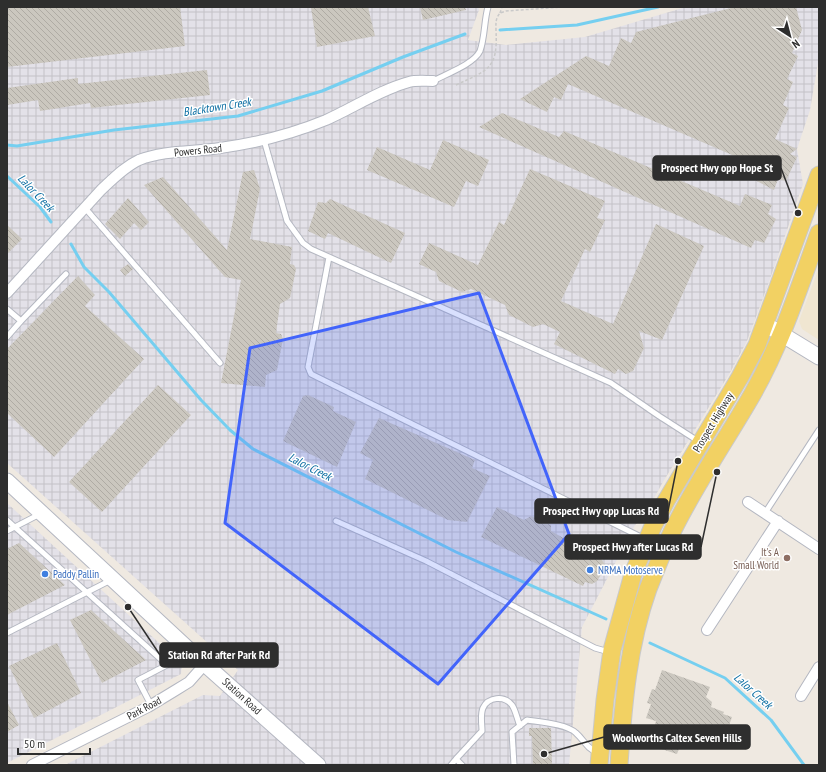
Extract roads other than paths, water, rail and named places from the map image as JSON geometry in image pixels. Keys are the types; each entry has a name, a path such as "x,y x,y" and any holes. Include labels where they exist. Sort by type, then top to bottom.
{"main road":[{"name":"Prospect Highway","path":"600,759 605,700 612,653 633,574 647,540 666,502 740,377 756,345 819,175"},
{"name":"Prospect Highway","path":"619,765 624,707 631,657 648,591 673,529 752,395 775,350 819,233"},
{"path":"765,324 819,357"},
{"name":"Station Road","path":"7,481 205,664 318,765"}],"street":[{"name":"Powers Road","path":"7,293 118,174 138,161 165,154 219,148 288,134 326,120 388,90 410,82 433,81"},
{"path":"748,502 819,549"},
{"path":"707,630 778,521"},
{"name":"Park Road","path":"32,765 151,704 189,682 205,664"},
{"path":"801,696 819,667"}],"lane":[{"path":"433,81 476,58 480,51 488,7"},
{"path":"264,140 287,221 303,243 311,249 611,383 658,416 701,442"},
{"path":"85,208 220,363"},
{"path":"329,256 308,367 311,374 647,540"},
{"path":"7,337 66,274"},
{"path":"7,309 21,321"},
{"path":"765,513 819,430"},
{"path":"7,531 42,513"},
{"path":"7,520 167,665 138,680 151,704"},
{"path":"336,521 426,562 595,648 612,653"},
{"path":"7,633 114,579"},
{"path":"451,765 482,730 481,712 492,699 501,698 509,702 520,726"},
{"path":"514,765 512,732 527,720 556,724 576,732 600,759"},
{"path":"456,759 462,765"}],"waterway":[{"name":"Blacktown Creek","path":"500,30 577,25 658,7"},
{"name":"Blacktown Creek","path":"7,145 17,146 114,130 238,116 322,91 403,57 465,34"},
{"name":"Lalor Creek","path":"7,176 40,207 51,222"},
{"name":"Lalor Creek","path":"71,244 84,267 109,292 201,400 230,430 253,449 456,552 606,619"},
{"name":"Lalor Creek","path":"650,643 725,678 771,720 804,765"}],"place":[{"name":"Prospect Hwy opp Hope St","path":"798,213"},
{"name":"Prospect Hwy opp Lucas Rd","path":"678,461"},
{"name":"Prospect Hwy after Lucas Rd","path":"717,472"},
{"name":"It's A Small World","path":"787,558"},
{"name":"NRMA Motoserve","path":"590,570"},
{"name":"Paddy Pallin","path":"45,574"},
{"name":"Station Rd after Park Rd","path":"128,607"},
{"name":"Woolworths Caltex Seven Hills","path":"544,754"}]}
